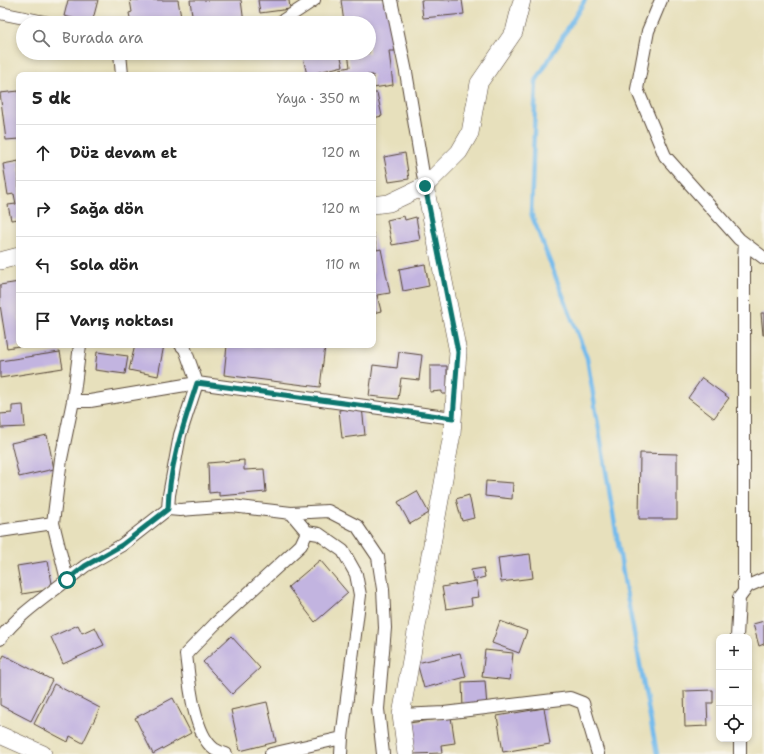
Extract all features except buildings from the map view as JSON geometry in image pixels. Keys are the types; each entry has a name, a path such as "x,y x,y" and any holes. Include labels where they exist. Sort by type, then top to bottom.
{"street":[{"path":"290,16 314,0"},
{"path":"391,0 406,72 425,186 458,352 452,434 401,715 406,754"},
{"path":"376,204 389,203 425,186 459,152 470,133 479,83 514,32 522,0"},
{"path":"661,0 648,31 637,88 665,156 739,239 764,258"},
{"path":"0,13 16,16"},
{"path":"121,60 122,72"},
{"path":"744,591 745,244"},
{"path":"0,261 16,257"},
{"path":"67,580 53,523 61,459 73,400 80,348"},
{"path":"168,509 168,496 180,435 197,383 184,348"},
{"path":"73,400 90,402 197,383 453,418"},
{"path":"0,639 8,628 85,566 122,545 168,509 180,510 232,506 291,514 328,511 357,526 378,557 383,589 385,628 378,709 383,754"},
{"path":"291,514 307,532 319,534 343,551 356,574 360,595 341,754"},
{"path":"0,531 53,523"},
{"path":"226,754 215,750 205,739 191,700 186,654 215,624 301,545 307,532"},
{"path":"738,634 739,598 748,586 764,579"},
{"path":"401,715 451,712 570,698 583,703 598,754"},
{"path":"0,735 43,754"},
{"path":"271,754 342,738"},
{"path":"740,742 740,754"}],"waterway":[{"path":"585,0 536,81 531,213 587,358 626,591 657,754"}],"route":[{"path":"67,580 85,566 122,545 168,509 168,496 180,435 197,383 453,418 458,352 425,186"}]}
